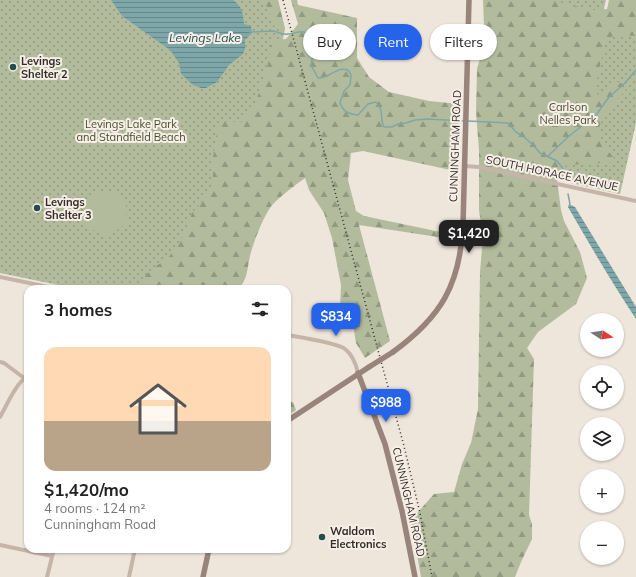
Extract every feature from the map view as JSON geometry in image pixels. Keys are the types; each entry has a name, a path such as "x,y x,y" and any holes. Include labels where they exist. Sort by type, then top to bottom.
{"main road":[{"name":"CUNNINGHAM ROAD","path":"415,577 391,465 385,444 358,373 393,352 427,323 444,299 453,280 459,261 462,242 469,0"},
{"path":"291,418 358,373"},
{"path":"203,577 208,553"}],"street":[{"name":"SOUTH HORACE AVENUE","path":"464,166 479,167 636,201"},
{"path":"0,277 39,285"},
{"path":"291,336 345,348 353,357 358,373"},
{"path":"0,362 24,376"},
{"path":"0,417 11,397 24,380"},
{"path":"0,545 24,550"},
{"path":"38,553 52,556"},
{"path":"47,577 53,553"},
{"path":"129,577 134,553"}],"green space":[{"name":"Levings Lake Park and Standfield Beach","path":"0,0 278,0 285,29 231,285 58,285 0,273"},
{"path":"264,0 278,0 285,29 282,31 275,28"},
{"path":"291,0 297,0 298,5 357,18 357,58 369,77 389,92 429,101 460,104 455,171 363,151 351,153 348,180 356,211 364,216 455,235 451,239 359,225 390,341 365,358 356,343 353,324 340,309 341,285 332,238 324,213 309,190 305,178 286,192 267,212 253,244 247,274 241,285 141,285 142,279 153,268 167,259 177,247 189,223 192,213 213,189 213,157 218,123 230,121 241,123 255,104 267,69 272,40 286,39 298,24"},
{"path":"483,0 547,0 593,10 607,9 609,0 636,0 636,36 616,35 606,39 595,88 597,95 605,90 614,81 629,86 606,114 599,132 601,140 617,162 567,165 556,172 564,221 580,252 587,278 576,304 538,332 527,348 534,359 529,515 532,524 532,539 515,577 421,577 411,520 434,494 454,492 462,464 471,443 478,409 480,272 483,237 479,210 479,150 476,112 477,69 480,60 497,60 497,24 484,24"},
{"name":"Carlson Nelles Park","path":"506,0 606,0 603,13 636,20 636,123 620,194 500,167"},
{"path":"117,192 126,206 127,223 107,237 80,223 79,218 94,193"},
{"path":"291,402 293,402 296,410 291,413"}],"water":[{"name":"Levings Lake","path":"111,0 233,0 242,10 244,24 251,26 252,33 245,40 245,49 243,54 229,65 217,82 206,88 201,88 193,85 181,74 179,63 170,50 122,16"},
{"path":"569,204 575,207 636,307 636,319 568,207"}],"waterway":[{"path":"250,32 273,31 282,34 302,32 315,35 320,41 320,45 319,50 312,59 311,65 318,78 326,77 336,71 344,69 348,70 351,75 350,85 344,91 340,103 343,109 349,113 358,115 368,104 376,102 381,111 384,127 392,127 415,120 428,119 464,121"},
{"path":"548,156 569,136 596,115 609,97 624,84 636,70"},
{"path":"468,121 508,123 540,153 557,161 568,175 568,181"},
{"path":"568,194 570,204"}],"railway":[{"path":"283,0 404,446 420,513 432,577"}],"place":[{"name":"Levings Shelter 2","path":"13,67"},
{"name":"Levings Shelter 3","path":"37,208"},
{"name":"Waldom Electronics","path":"322,537"}]}
